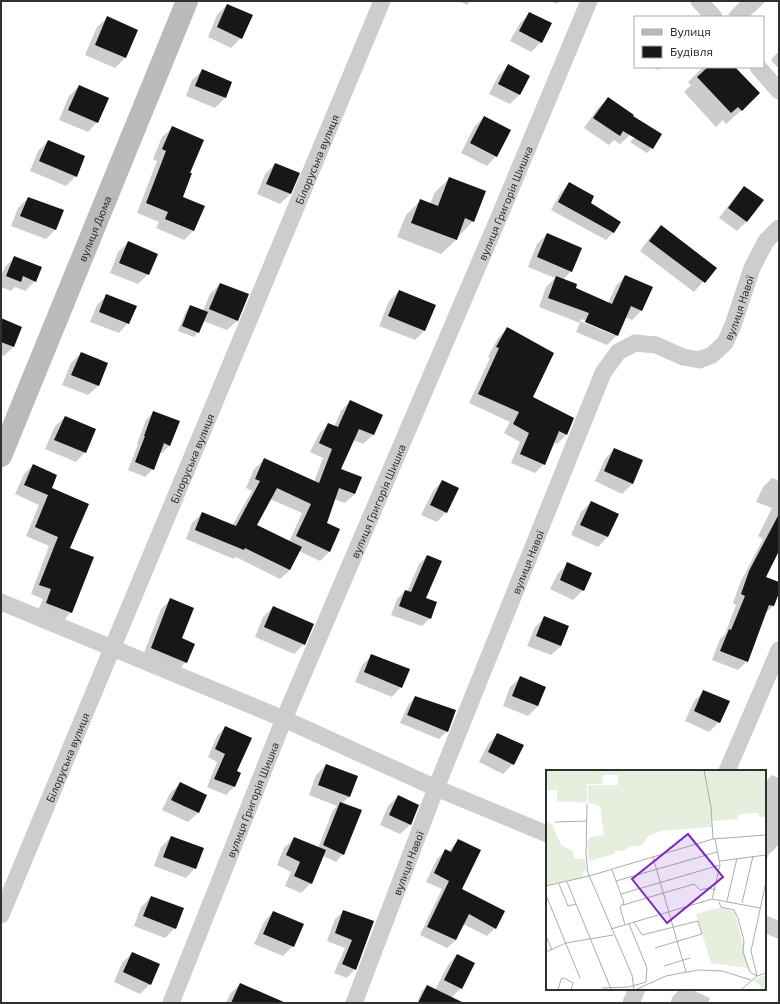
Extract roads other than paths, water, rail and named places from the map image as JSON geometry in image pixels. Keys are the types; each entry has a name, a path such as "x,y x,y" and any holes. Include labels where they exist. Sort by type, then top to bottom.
{"street":[{"name":"вулиця Дюма","path":"1,456 187,1"},
{"name":"Білоруська вулиця","path":"1,915 382,1"},
{"name":"вулиця Григорія Шишка","path":"171,1003 284,719 499,217 589,1"},
{"path":"699,1 713,16"},
{"path":"759,68 779,91"},
{"name":"вулиця Навої","path":"354,1003 436,788 603,373 618,352 635,343 656,345 683,356 699,360 712,355 725,344 752,268 766,241 779,228"},
{"path":"1,602 284,719 436,788 546,834"},
{"path":"727,770 779,650"},
{"path":"766,924 779,930"},
{"path":"631,1003 637,990"}]}
